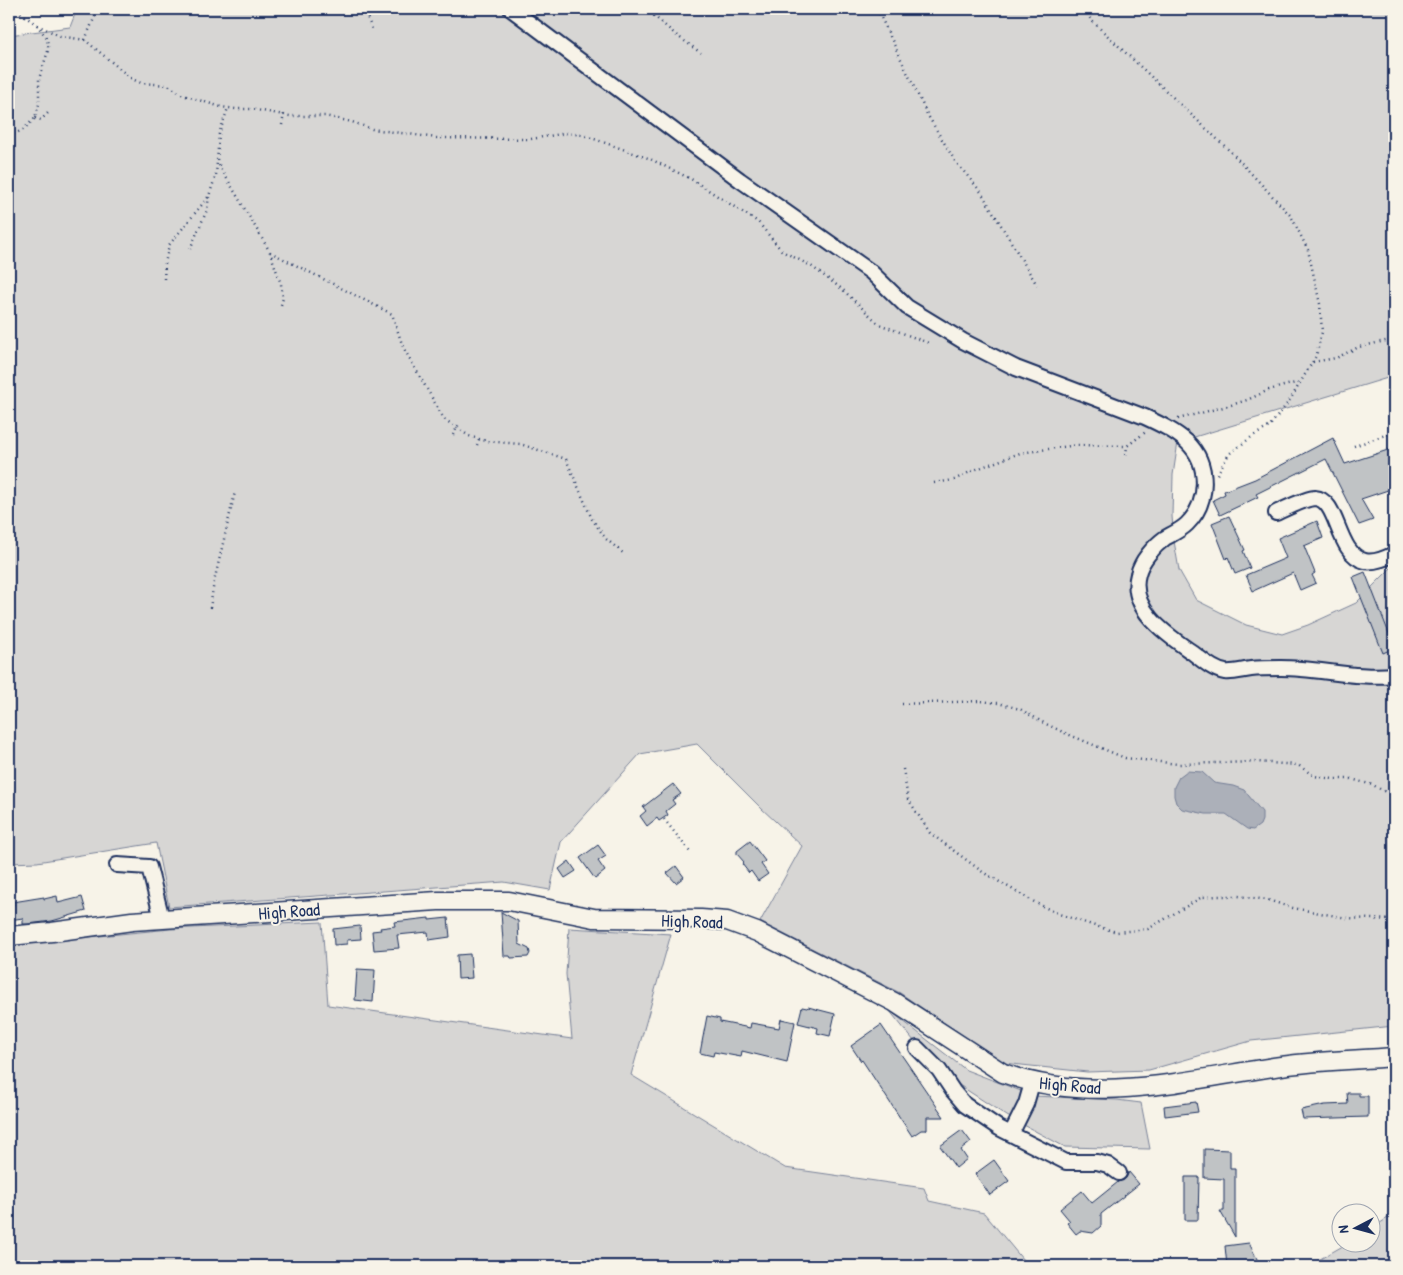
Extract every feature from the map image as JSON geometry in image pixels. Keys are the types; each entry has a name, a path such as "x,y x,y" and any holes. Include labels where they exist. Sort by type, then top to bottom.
{"main road":[{"name":"High Road","path":"9,936 132,921 438,901 509,901 594,918 727,921 757,932 878,993 1003,1073 1053,1087 1111,1088 1162,1084 1284,1066 1394,1057"}],"lane":[{"path":"511,9 740,180 871,272 907,307 963,342 1016,368 1110,403 1162,425 1187,443 1195,452 1204,476 1204,487 1198,510 1186,525 1162,540 1152,550 1141,566 1136,583 1140,600 1154,624 1210,665 1225,672 1283,668 1360,676 1394,675"},
{"path":"1276,513 1313,498 1321,499 1328,507 1351,553 1365,561 1380,560 1394,554"},
{"path":"117,865 149,867 162,920"},
{"path":"916,1048 939,1070 965,1105 998,1128 1066,1162 1108,1164 1119,1174"},
{"path":"1011,1134 1026,1104 1032,1082"}],"path":[{"path":"15,9 37,25 60,36 85,40 132,79 141,83 168,85 183,95 228,108 325,116 372,129 437,138 531,139 567,133 583,135 648,158 691,179 758,222 782,252 811,266 842,289 879,324 931,344"},
{"path":"85,40 98,9"},
{"path":"364,9 374,32"},
{"path":"646,9 683,41 701,53"},
{"path":"877,9 927,114 955,160 981,192 1037,285"},
{"path":"1084,9 1091,20 1232,153 1291,216 1308,250 1320,304 1322,332 1316,356 1290,400 1268,427 1229,454 1216,475 1204,487"},
{"path":"9,136 23,130 35,118 39,104 39,79 48,51 48,44 46,37 37,25"},
{"path":"190,249 207,210 218,164 219,134 228,108"},
{"path":"35,118 42,120 49,112"},
{"path":"282,125 284,114"},
{"path":"218,164 270,252 284,298 281,305"},
{"path":"164,279 169,245 209,196"},
{"path":"270,252 392,314 403,347 444,419 456,428 469,436 479,439 520,444 566,459 592,519 606,539 623,553"},
{"path":"1313,362 1336,358 1359,347 1394,340"},
{"path":"934,483 954,480 974,470 1020,453 1077,445 1127,446 1146,432 1181,418 1247,400 1269,390 1301,382"},
{"path":"453,435 459,424"},
{"path":"1354,446 1394,432"},
{"path":"478,445 479,439"},
{"path":"1126,455 1127,446"},
{"path":"210,608 214,582 235,492"},
{"path":"902,704 980,701 998,703 1020,709 1065,733 1126,758 1178,764 1256,762 1298,765 1314,776 1351,779 1373,785 1394,797"},
{"path":"904,769 908,799 930,833 984,873 1027,898 1059,914 1095,926 1117,932 1148,929 1202,897 1216,896 1238,896 1268,900 1293,908 1348,918 1394,920"},
{"path":"664,819 690,852"}],"shaded area":[{"path":"77,9 1394,9 1394,376 1178,442 1173,475 1172,516 1179,570 1196,600 1246,625 1282,634 1308,625 1356,603 1394,565 1394,1026 1251,1041 1149,1070 1087,1072 1003,1063 900,993 760,922 802,846 697,744 640,754 561,842 550,890 504,882 169,907 156,843 37,862 9,863 9,35 70,27"},
{"path":"1187,771 1202,772 1214,783 1244,790 1262,812 1260,825 1253,830 1247,829 1226,814 1206,814 1182,809 1176,803 1174,787 1179,777"},
{"path":"322,922 328,1005 572,1039 566,974 569,928 671,934 631,1075 785,1168 924,1188 929,1201 984,1213 1028,1266 9,1266 9,945 170,929"},
{"path":"889,1010 966,1070 1034,1096 1141,1103 1150,1149 1065,1147 1007,1116 939,1072"},
{"path":"1394,1214 1394,1266 1308,1266 1332,1252 1380,1252 1380,1223"}],"building":[{"path":"1333,438 1345,464 1394,448 1394,488 1361,499 1373,520 1359,525 1326,459 1256,494 1258,497 1220,515 1213,500 1225,494 1224,491 1255,479"},
{"path":"1229,516 1245,550 1243,551 1250,568 1235,574 1228,557 1226,559 1212,523"},
{"path":"1317,521 1323,538 1304,546 1315,573 1312,575 1316,583 1300,590 1293,573 1253,591 1246,575 1286,558 1278,538"},
{"path":"1365,572 1390,636 1394,634 1394,648 1383,653 1353,577"},
{"path":"673,784 681,794 672,800 675,804 666,811 668,815 659,821 657,818 647,826 640,816 646,811 643,807"},
{"path":"750,841 765,861 761,864 768,874 758,881 751,871 749,873 742,864 744,862 737,854 737,851"},
{"path":"598,845 606,856 598,861 605,871 595,879 580,858"},
{"path":"569,861 576,871 565,878 559,869"},
{"path":"676,866 684,877 676,883 667,873"},
{"path":"57,896 58,903 82,897 86,911 52,921 28,924 23,924 23,918 9,920 9,905 14,905 13,902"},
{"path":"501,912 518,921 519,944 529,949 528,957 511,958 510,956 504,956"},
{"path":"429,918 429,920 448,918 450,937 429,940 428,932 397,935 399,948 374,950 372,931 395,926 394,922"},
{"path":"360,926 361,939 347,940 347,944 334,945 333,929"},
{"path":"470,954 472,978 458,979 457,955"},
{"path":"357,969 375,970 373,1002 355,1000"},
{"path":"802,1007 835,1014 830,1036 817,1033 818,1028 798,1023"},
{"path":"707,1016 720,1019 720,1022 750,1028 751,1023 779,1028 781,1019 795,1022 787,1062 742,1051 741,1057 714,1052 713,1056 700,1053"},
{"path":"881,1025 944,1117 927,1117 927,1130 921,1130 912,1136 851,1046"},
{"path":"1347,1093 1359,1093 1359,1096 1368,1096 1368,1117 1303,1119 1301,1110 1325,1105 1348,1104"},
{"path":"1196,1102 1198,1112 1165,1116 1164,1106"},
{"path":"962,1130 971,1142 961,1150 967,1159 956,1168 940,1146"},
{"path":"1204,1149 1230,1150 1230,1168 1235,1168 1235,1237 1220,1211 1224,1211 1224,1179 1204,1178"},
{"path":"994,1160 1009,1181 990,1195 975,1174"},
{"path":"1129,1172 1139,1184 1101,1214 1101,1226 1093,1233 1080,1231 1076,1234 1067,1223 1070,1221 1060,1209 1082,1191 1092,1203 1118,1182 1126,1178"},
{"path":"1185,1177 1199,1177 1198,1220 1185,1220"},
{"path":"1249,1243 1259,1263 1227,1266 1225,1246"}]}
